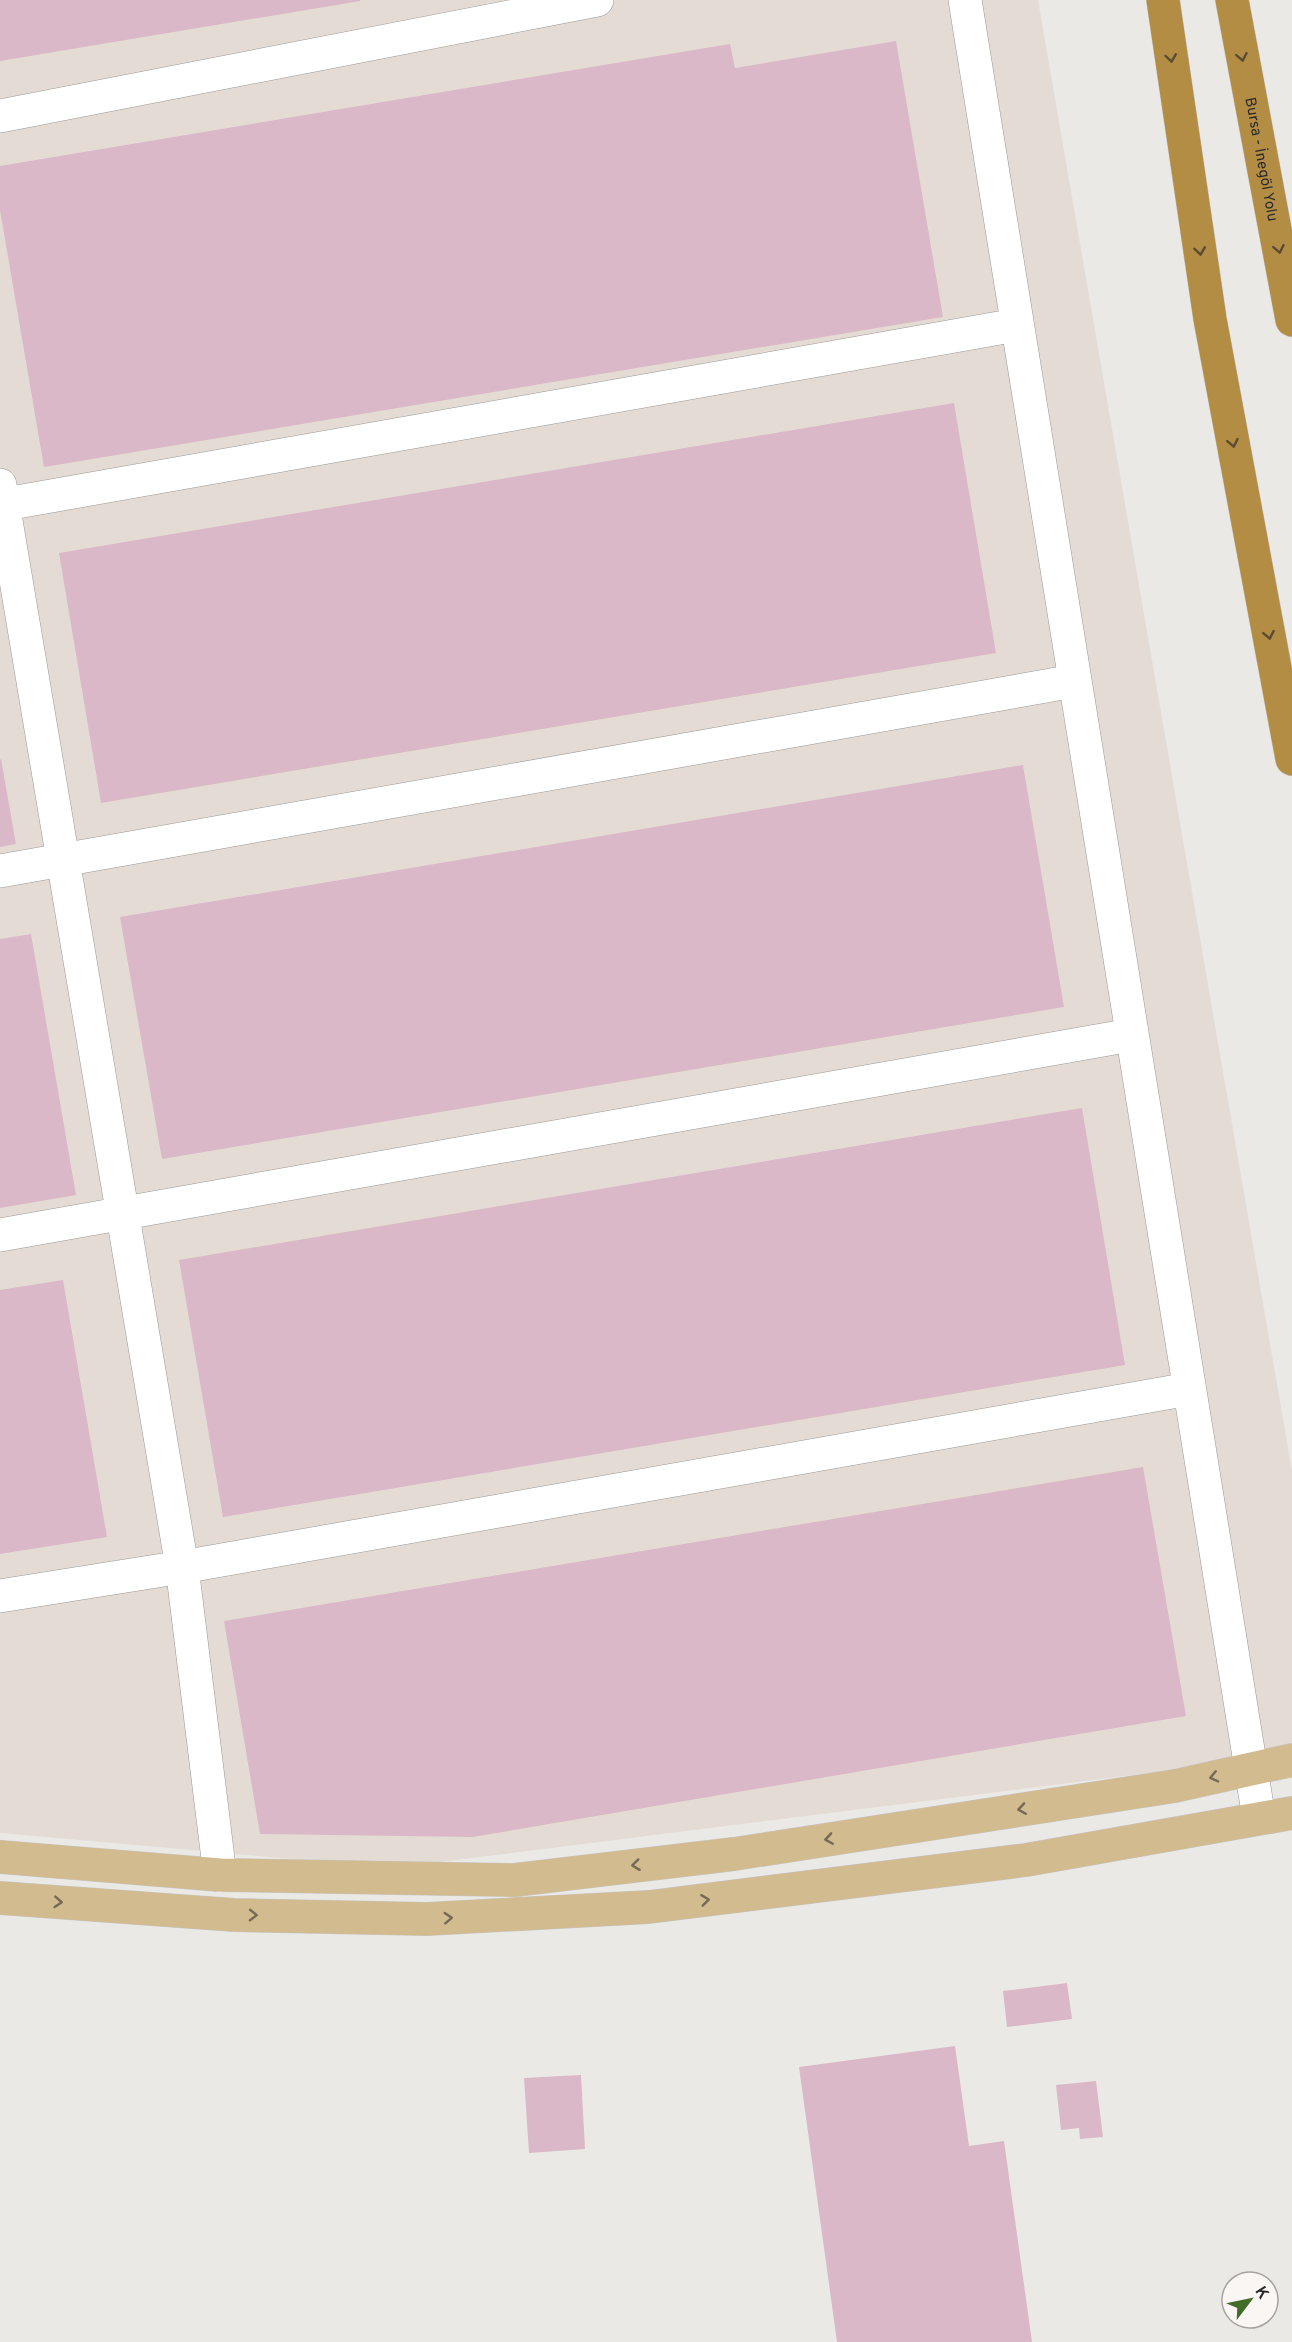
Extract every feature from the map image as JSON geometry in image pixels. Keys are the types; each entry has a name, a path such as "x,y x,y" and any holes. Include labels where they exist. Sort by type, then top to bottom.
{"highway":[{"path":"1163,0 1210,319 1292,759"},
{"name":"Bursa - İnegöl Yolu","path":"1232,0 1292,320"}],"main road":[{"path":"0,1857 220,1875 515,1880 768,1849 1175,1786 1292,1760"},
{"path":"0,1898 234,1915 427,1919 649,1907 1026,1860 1292,1813"}],"street":[{"path":"0,116 597,0"},
{"path":"965,0 1259,1818"},
{"path":"220,1875 182,1567 1,498 1016,325"},
{"path":"0,871 1074,681"},
{"path":"0,1235 1131,1035"},
{"path":"0,1596 182,1567 1189,1389"}],"shaded area":[{"path":"0,0 1038,0 1292,1471 1292,1755 392,1868 0,1833"}],"building":[{"path":"0,0 360,0 360,1 0,61"},
{"path":"896,41 943,317 44,467 0,210 0,166 730,44 735,68"},
{"path":"954,403 996,653 101,803 59,553"},
{"path":"0,760 16,844 0,847"},
{"path":"1023,765 1064,1007 162,1159 120,917"},
{"path":"31,934 76,1195 0,1208 0,939"},
{"path":"1082,1108 1125,1365 223,1517 179,1260"},
{"path":"63,1280 107,1537 0,1554 0,1290"},
{"path":"1143,1467 1186,1716 473,1837 260,1834 224,1621"},
{"path":"1067,1983 1072,2019 1007,2027 1003,1991"},
{"path":"955,2046 969,2146 1004,2141 1032,2342 837,2342 799,2067"},
{"path":"581,2075 585,2149 529,2153 524,2078"},
{"path":"1096,2081 1103,2137 1080,2139 1079,2128 1061,2130 1056,2085"}]}
